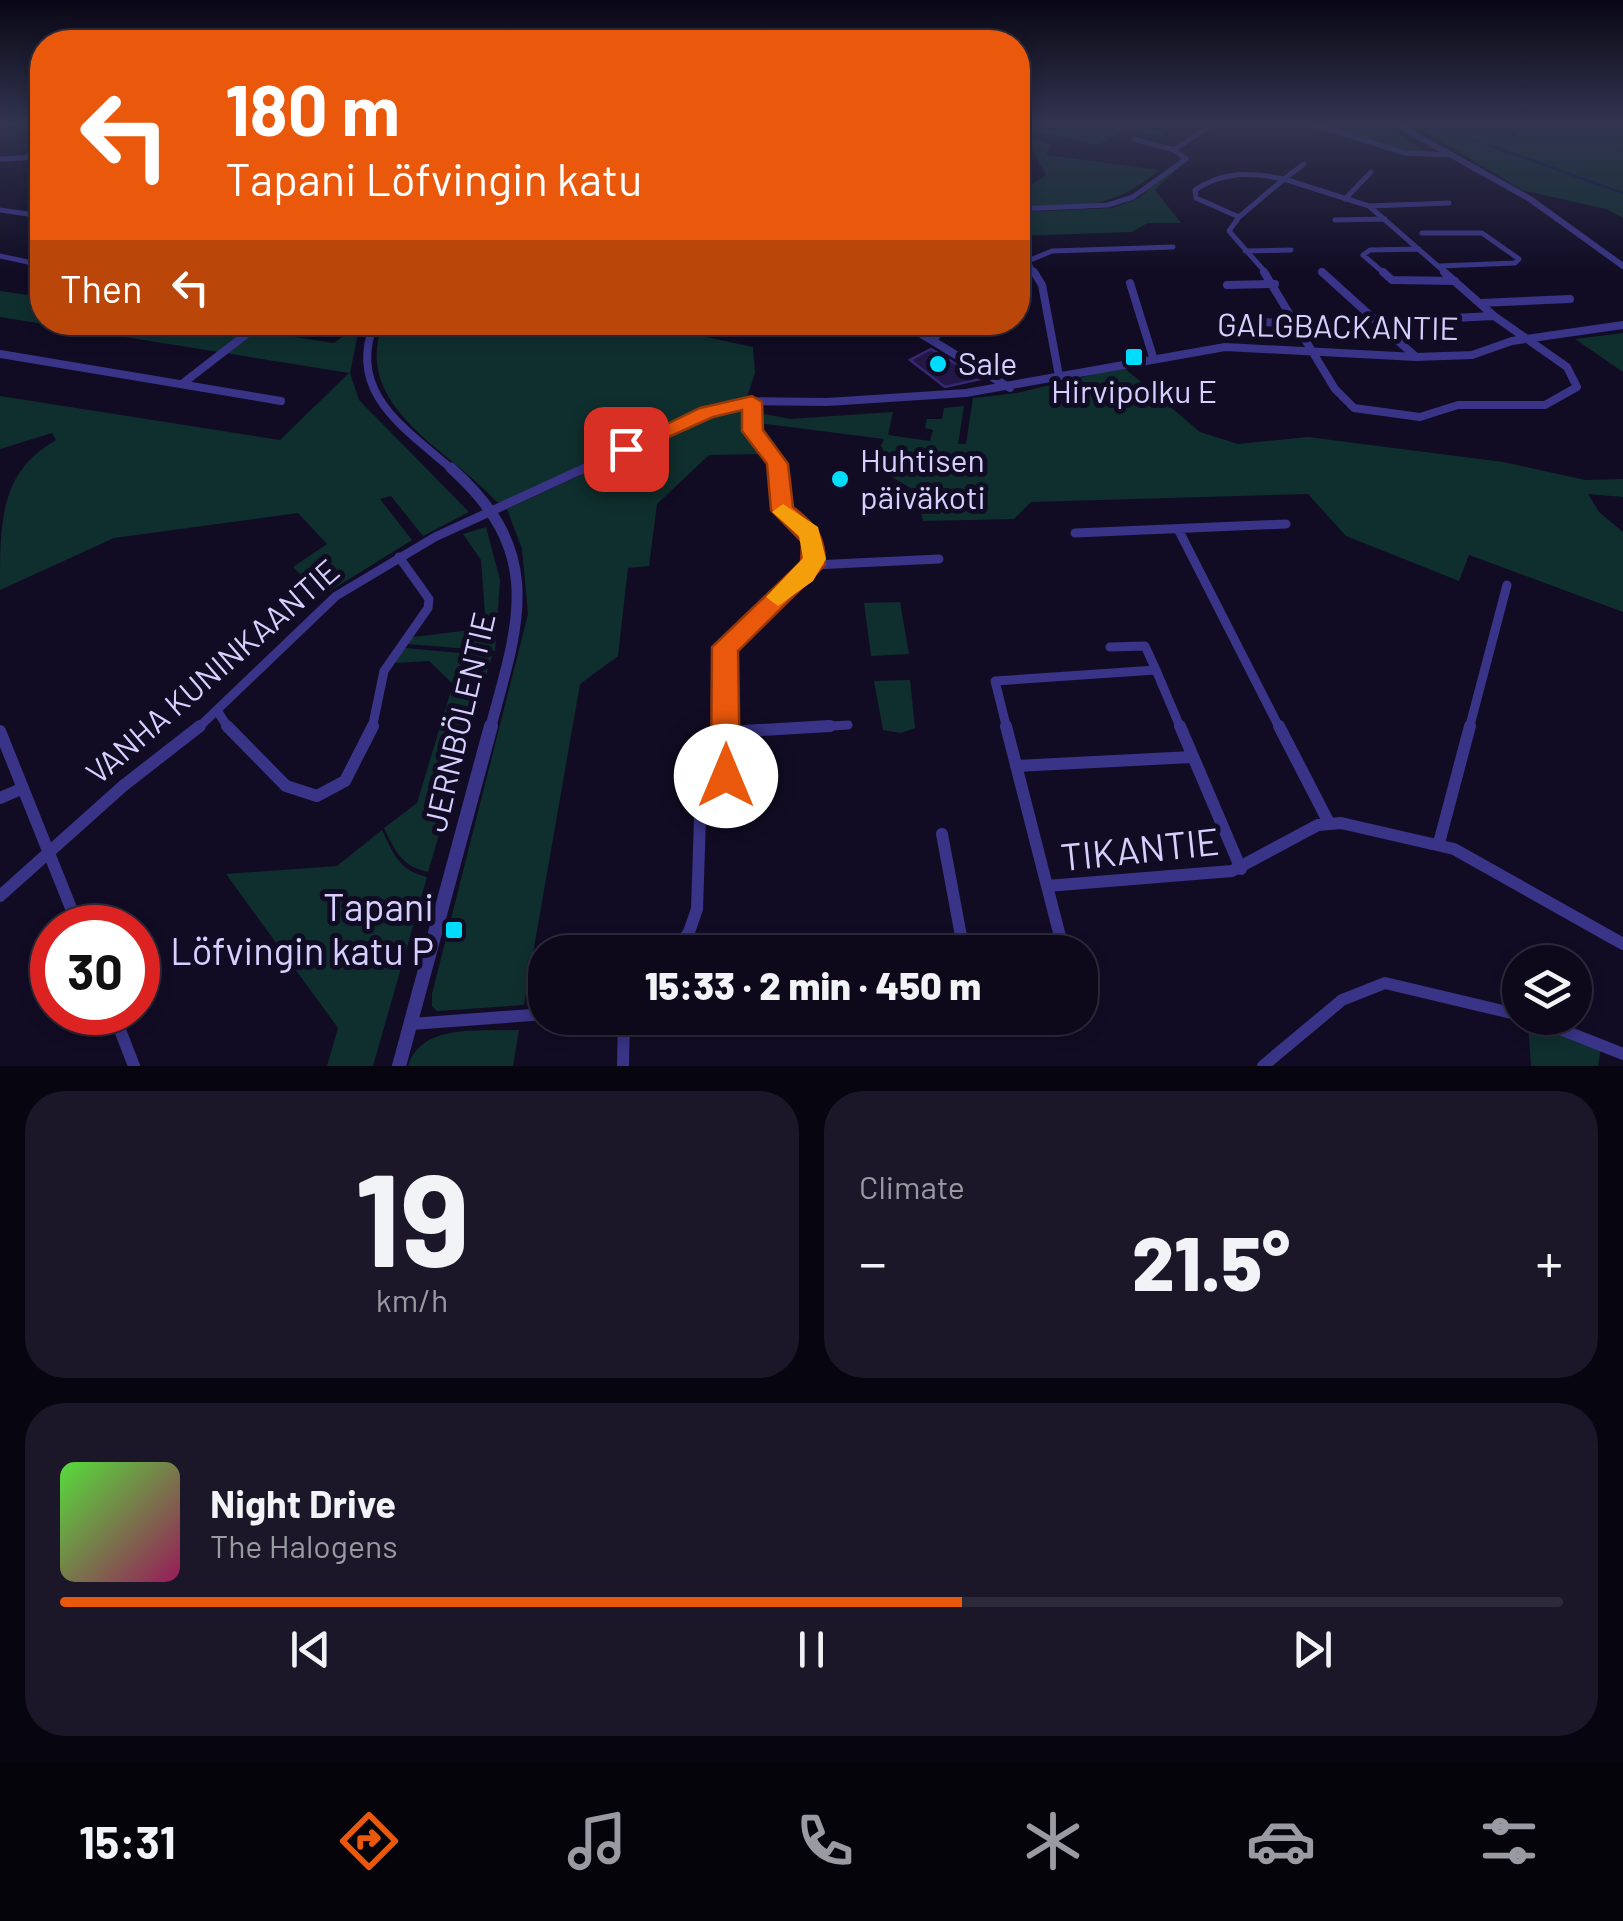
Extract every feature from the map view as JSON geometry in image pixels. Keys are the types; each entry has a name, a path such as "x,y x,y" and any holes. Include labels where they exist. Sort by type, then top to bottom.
{"street":[{"path":"1030,209 1108,206 1133,196 1160,174"},
{"path":"1227,174 1219,174 1195,190 1196,198 1240,217"},
{"path":"1255,174 1283,181 1344,198 1369,206 1494,316 1567,367 1577,387 1572,394 1545,404 1458,405 1420,417 1366,412 1343,402 1274,284 1229,231 1240,217 1283,181 1292,174"},
{"path":"1344,198 1369,174"},
{"path":"1486,174 1530,199 1623,266"},
{"path":"1369,206 1448,202"},
{"path":"0,210 30,214"},
{"path":"1335,220 1386,219"},
{"path":"1422,233 1482,233 1519,259 1515,264 1439,266"},
{"path":"1030,263 1056,250 1172,247"},
{"path":"1420,249 1370,250 1363,255 1392,280 1455,281"},
{"path":"1245,251 1291,250"},
{"path":"0,256 30,262"},
{"path":"1030,266 1042,285 1059,376"},
{"path":"1321,270 1416,358"},
{"path":"1130,283 1153,357"},
{"path":"1227,285 1274,284"},
{"path":"1480,303 1570,300"},
{"path":"1432,320 1494,316"},
{"path":"1246,321 1298,324"},
{"name":"GALGBACKANTIE","path":"752,402 870,400 1010,388 1153,357 1226,347 1416,358 1472,355 1523,339 1623,325"},
{"path":"182,384 245,335"},
{"name":"JERNBÖLENTIE","path":"370,335 364,366 372,387 390,411 471,482 510,542 516,624 399,1066"},
{"path":"924,335 1010,388"},
{"path":"934,341 940,335"},
{"path":"0,354 281,402"},
{"path":"752,402 752,431 778,464 782,510 812,536 813,565"},
{"name":"VANHA KUNINKAANTIE","path":"0,896 123,786 218,712 336,596 400,557 492,510 692,418 752,402"},
{"path":"1075,533 1286,524"},
{"path":"1178,529 1329,823 1439,843 1486,864 1623,944"},
{"path":"218,712 271,778 298,795 317,798 341,786 352,774 371,736 382,674 428,608 430,599 400,557"},
{"path":"684,935 695,915 700,818 724,781 726,644 813,565 939,559"},
{"path":"1439,843 1507,585"},
{"path":"1110,648 1146,646 1241,868"},
{"path":"1047,886 996,681 1156,670"},
{"path":"726,732 848,725"},
{"path":"0,731 69,905"},
{"path":"1016,766 1192,757"},
{"path":"0,798 21,789"},
{"name":"TIKANTIE","path":"1060,935 1047,886 1241,868 1329,823"},
{"path":"942,834 961,935"},
{"path":"1263,1066 1342,1000 1386,983 1502,1010"},
{"path":"411,1024 528,1015"},
{"path":"122,1035 134,1066"},
{"path":"623,1066 624,1035"},
{"path":"1575,1035 1623,1054"}],"green space":[{"path":"1154,174 1109,200 1030,207 1030,185 1046,175"},
{"path":"1166,174 1172,174 1155,190 1181,223 1148,223 1131,232 1030,236 1030,211 1112,208 1139,198"},
{"path":"1495,174 1623,174 1623,218 1606,209 1522,190"},
{"path":"0,291 30,295 30,322 0,317"},
{"path":"1623,333 1623,372 1575,339"},
{"path":"112,335 282,335 334,343 344,335 358,335 350,373 359,400 469,512 423,536 391,496 380,499 412,540 322,596 293,567 327,544 298,513 114,538 0,590 7,501 24,467 56,440 52,433 0,449 0,396 280,440 349,373"},
{"path":"381,335 697,335 753,347 755,373 747,397 704,410 497,502 410,424 392,402 380,379 377,353"},
{"path":"1123,367 1200,432 1238,444 1308,437 1503,462 1585,480 1623,479 1623,497 1588,494 1599,512 1623,532 1623,612 1469,555 1459,581 1346,536 1308,494 1031,502 1014,519 923,521 917,492 872,465 884,439 759,423 760,413 790,419 893,412 888,435 930,441 933,430 925,428 927,419 942,419 944,408 964,406 958,444 966,444 973,398 1017,393"},
{"path":"730,407 744,409 745,429 767,454 709,455 657,504 649,566 628,568 618,656 580,684 536,935 528,935 524,1005 437,1011 432,1006 432,994 528,614 522,549 507,509"},
{"path":"486,527 500,580 495,651 407,644 413,637 486,628 481,560 463,534"},
{"path":"900,602 909,654 871,656 864,603"},
{"path":"405,648 492,656 428,872 405,862 384,828 417,803 453,684 429,661 394,663"},
{"path":"910,680 915,728 901,733 883,730 874,681"},
{"path":"382,830 404,866 427,877 373,1066 327,1066 338,1028 226,874 337,866"},
{"path":"519,1030 513,1066 408,1066 415,1052 439,1036"},
{"path":"1529,1035 1564,1035 1601,1048 1598,1066 1531,1066"}],"building":[{"name":"Sale","path":"931,349 981,379 945,387 910,360"}],"waterway":[{"path":"1569,174 1623,193"}],"slow traffic":[{"path":"778,597 804,575 814,559 810,532 783,512"}],"place":[{"name":"Hirvipolku E","path":"1134,357"},
{"name":"Sale","path":"938,364"},
{"name":"Huhtisen päiväkoti","path":"840,479"},
{"name":"Tapani Löfvingin katu P","path":"454,930"}],"route":[{"path":"626,449 706,412 752,402 752,431 778,464 780,506 806,529 814,542 813,565 730,638 725,647 726,776"}]}
